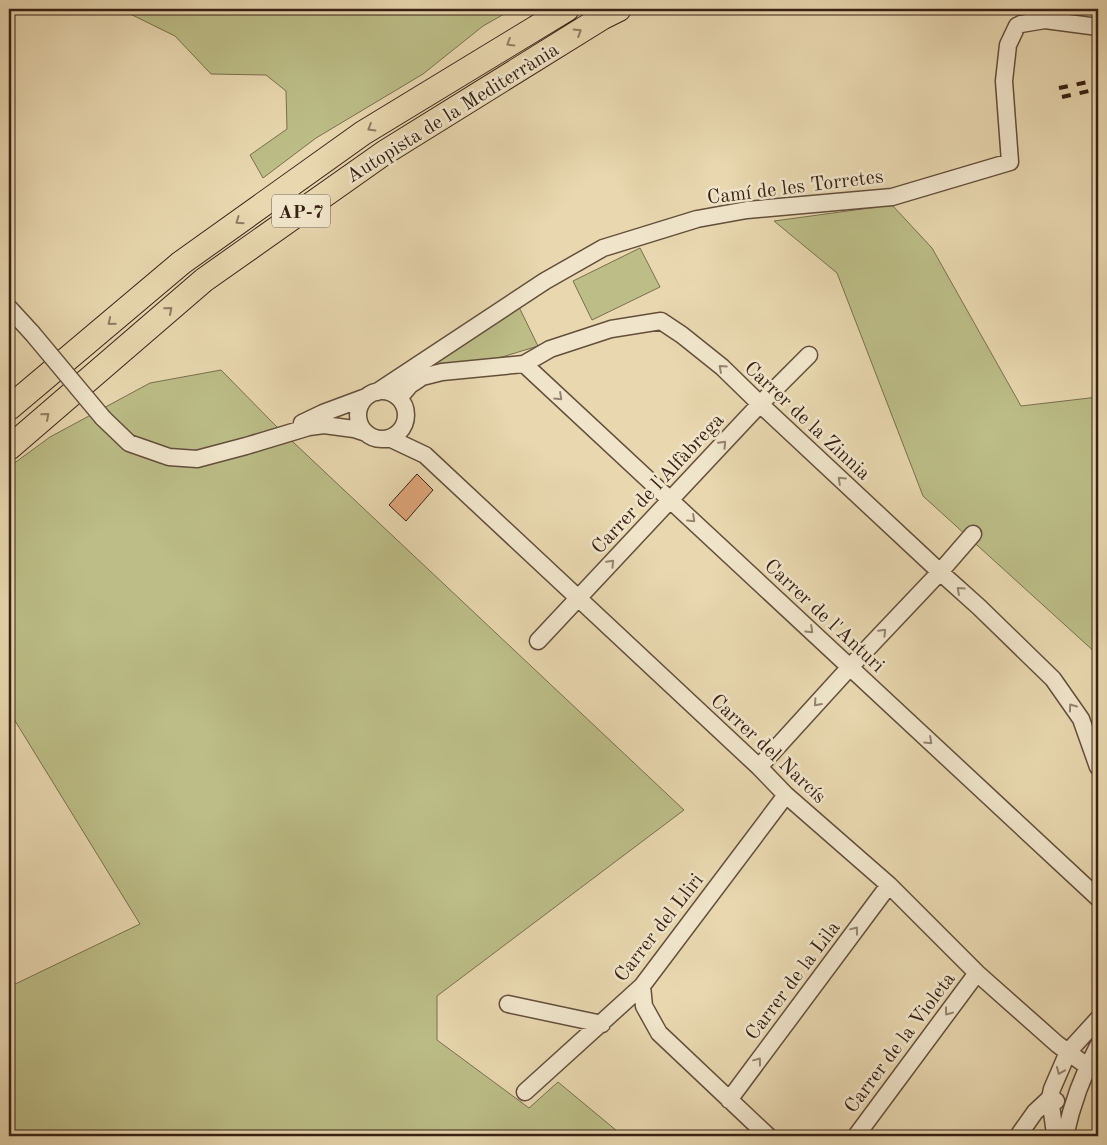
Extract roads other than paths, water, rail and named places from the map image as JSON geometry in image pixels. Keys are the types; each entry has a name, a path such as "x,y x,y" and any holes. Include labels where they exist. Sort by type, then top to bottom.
{"highway":[{"name":"Autopista de la Mediterrània","path":"9,408 188,257 363,133 567,9"},
{"name":"Autopista de la Mediterrània","path":"9,448 212,274 384,153 586,27 619,9"}],"street":[{"name":"Camí de les Torretes","path":"268,439 372,394 545,282 603,248 696,219 747,210 892,197 1010,162 1004,81 1008,45 1017,26 1045,20 1098,27"},
{"name":"Camí de les Torretes","path":"9,308 103,418 128,443 169,457 197,458 310,427 324,425 366,432"},
{"name":"Carrer de la Zinnia","path":"399,398 410,385 422,377 442,372 524,364 550,349 611,329 661,321 722,367 979,607 1053,679 1081,719 1098,767"},
{"name":"Carrer de l'Alfàbrega","path":"538,641 760,404 809,356"},
{"name":"Carrer de l'Anturi","path":"524,364 1098,897"},
{"path":"388,392 399,398 405,409 405,421 402,429 388,438 382,439 366,432 358,418 361,403 372,394 388,392"},
{"name":"Carrer del Narcís","path":"405,421 426,455 759,767 786,795 889,885 977,973 1068,1052 1087,1066"},
{"name":"Carrer del Narcís","path":"388,438 426,455"},
{"path":"759,767 973,534"},
{"name":"Carrer del Lliri","path":"525,1092 642,986 786,795"},
{"name":"Carrer de la Lila","path":"729,1100 889,885"},
{"name":"Carrer de la Violeta","path":"856,1136 977,973"},
{"path":"642,986 644,1006 659,1033 768,1136"},
{"path":"508,1004 602,1024"},
{"path":"1056,1136 1050,1098 1052,1089 1068,1052 1098,1019"},
{"path":"1065,1136 1072,1106 1087,1066 1098,1046"},
{"path":"1050,1098 1065,1106 1072,1106"},
{"path":"1018,1136 1036,1112 1050,1098"}],"railway":[{"path":"1059,88 1098,80"},
{"path":"1062,97 1098,89"}]}
